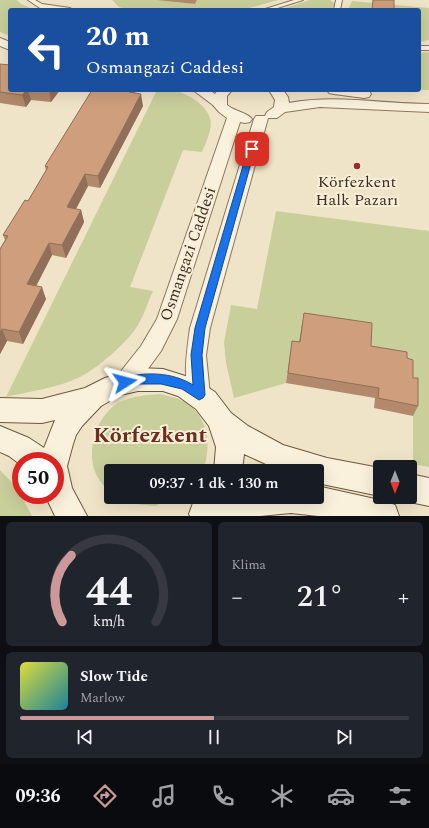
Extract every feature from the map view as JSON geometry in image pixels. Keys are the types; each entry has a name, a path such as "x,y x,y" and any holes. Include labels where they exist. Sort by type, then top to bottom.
{"main road":[{"path":"56,452 59,440 71,418 89,399 111,386 125,382 136,379 161,379 184,385 207,400 223,422 243,439 273,456 307,468 373,481"},
{"path":"0,410 42,411 89,399"},
{"path":"223,422 230,448 229,464"},
{"path":"0,439 19,447 26,452"},
{"path":"417,489 429,492"},
{"path":"208,509 280,499 304,500 384,516"},
{"path":"64,502 72,516"}],"street":[{"path":"207,92 222,96 222,108 235,116 247,119 261,119 273,115 280,109 283,101 278,92"},
{"path":"353,92 400,97 429,96"},
{"path":"280,109 326,103 429,108"},
{"name":"Osmangazi Caddesi","path":"125,382 145,360 158,339 167,319 235,116"},
{"name":"Osmangazi Caddesi","path":"199,395 196,355 200,328 261,119"}],"lane":[{"path":"31,0 40,6 55,8"},
{"path":"272,8 300,0"}],"green space":[{"path":"0,0 17,0 21,4 30,8 8,8 8,35 0,32"},
{"path":"112,0 156,0 195,4 197,0 278,0 249,8 119,7"},
{"path":"310,0 330,0 335,4 332,8 285,8"},
{"path":"352,1 429,8 429,40 421,42 421,8 349,8"},
{"path":"429,52 429,90 421,90 421,53"},
{"path":"156,92 178,92 195,100 204,108 210,118 211,127 209,135 202,152 183,150 130,287 153,291 144,313 133,332 112,354 80,377 54,386 6,397"},
{"path":"276,211 429,231 429,467 417,465 417,460 413,460 413,389 291,352 286,383 234,398 226,363 224,342 231,305 257,309"},
{"path":"160,394 179,399 198,413 206,431 207,451 205,464 104,464 104,485 97,477 93,465 93,445 98,426 103,417 118,403 133,397"},
{"path":"0,470 12,483 12,504 26,504 32,516 0,516"},
{"path":"134,504 159,504 155,506"}],"building":[{"path":"373,0 394,0 394,8 372,8"},
{"path":"0,64 8,65 8,92 25,92 22,95 0,92"},
{"path":"91,92 129,92 141,94 98,176 85,174 67,207 81,210 62,245 49,243 27,284 42,287 19,332 2,329 0,333 0,249 8,236 3,235 25,200 28,201 48,167 45,166"},
{"path":"304,313 372,323 371,346 407,352 407,358 413,360 413,378 418,378 418,406 378,398 379,388 288,373 292,341 300,342"}],"place":[{"name":"Körfezkent Halk Pazarı","path":"357,166"}],"district":[{"name":"Körfezkent","path":"150,435"}],"route":[{"path":"125,382 136,379 161,379 184,385 199,395 196,355 200,328 252,149"}]}
